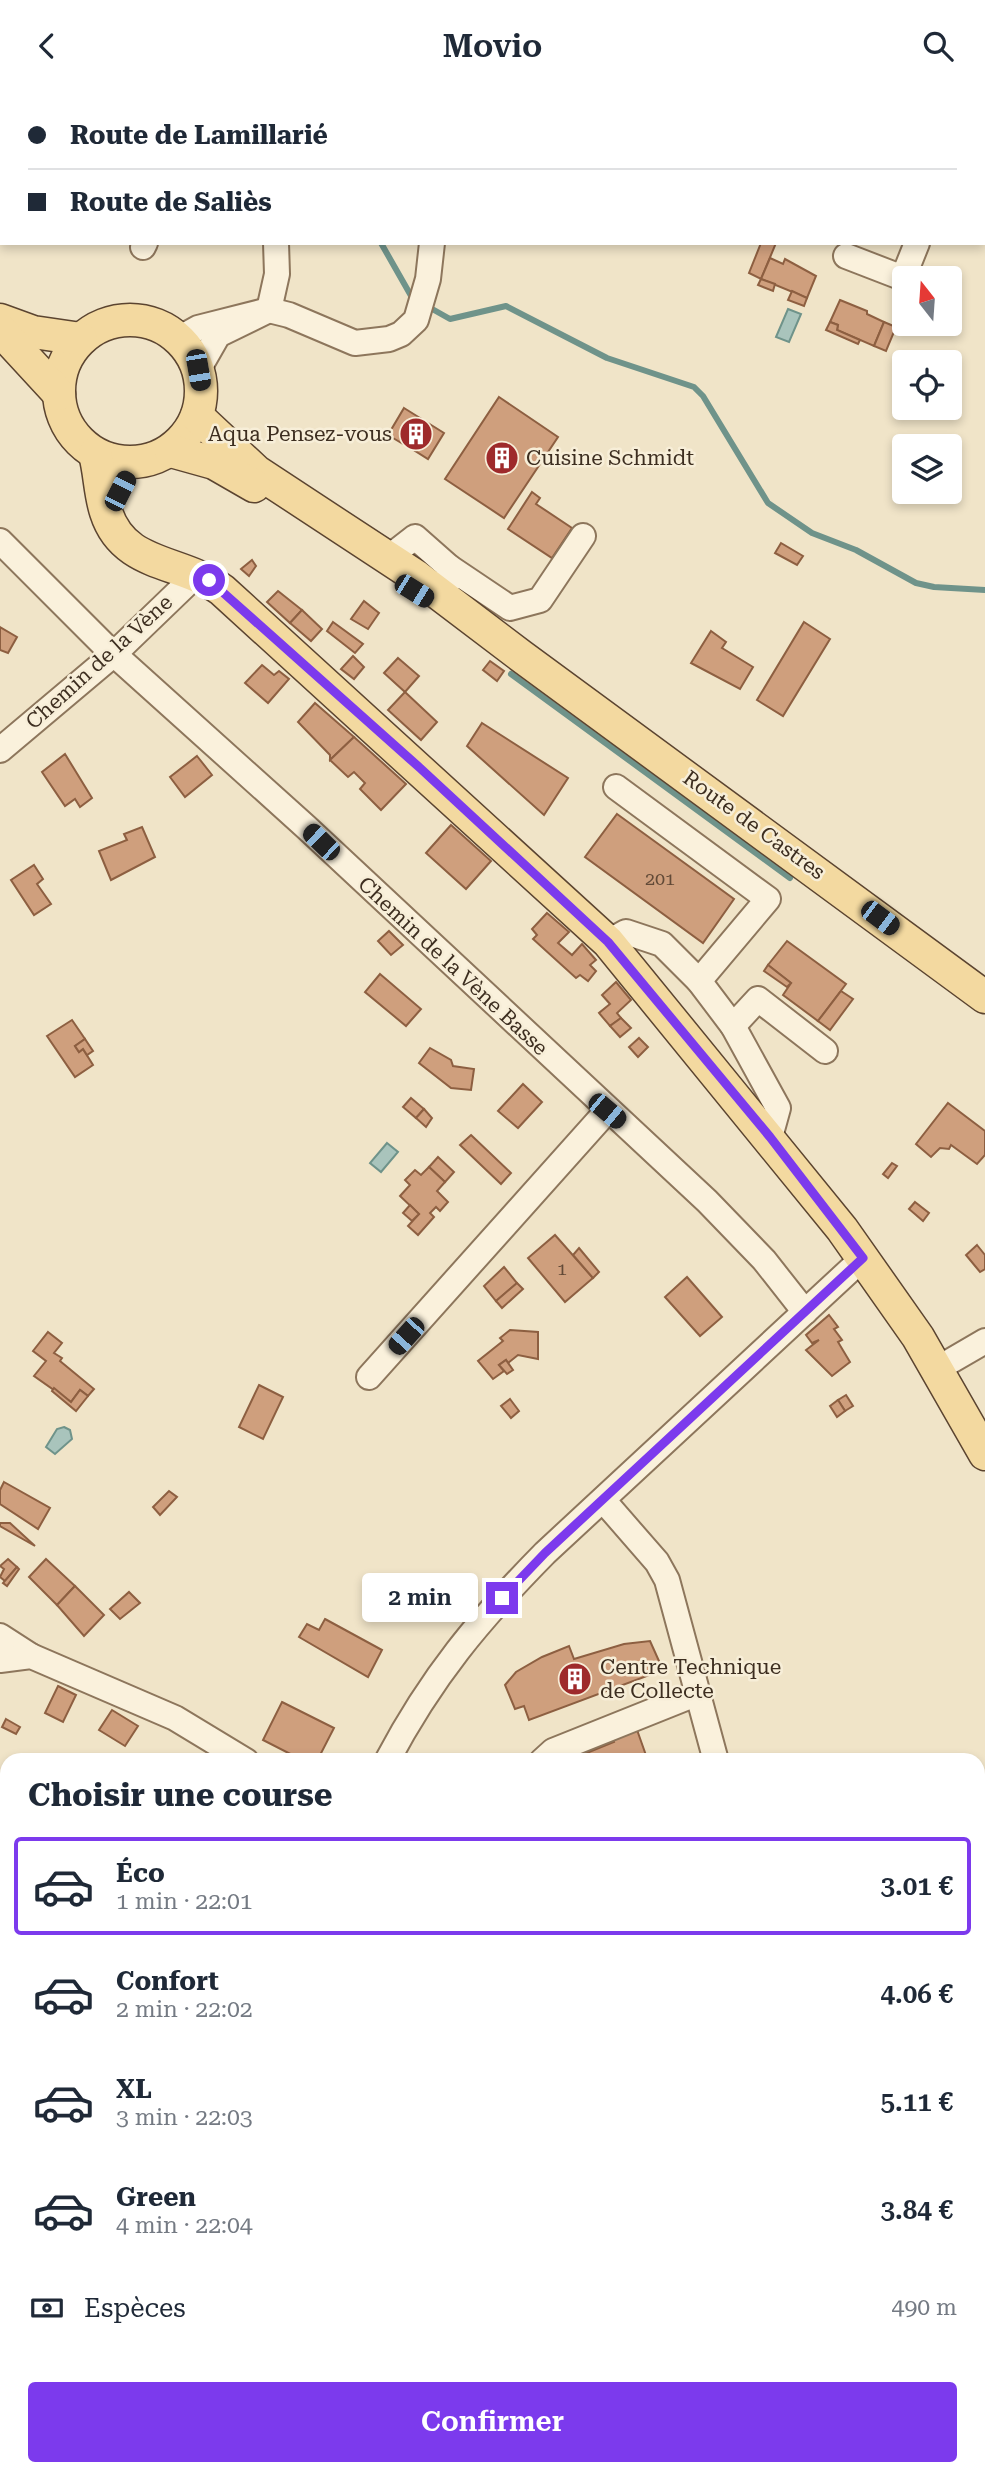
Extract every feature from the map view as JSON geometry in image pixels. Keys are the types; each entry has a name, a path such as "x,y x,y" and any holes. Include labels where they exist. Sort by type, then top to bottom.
{"main road":[{"path":"0,320 33,332 81,339"},
{"path":"59,394 65,364 81,339 99,326 120,320 142,320 163,326 180,338 198,370 200,385 197,416 171,451 139,463 95,454"},
{"path":"0,330 59,394 68,426 95,454 111,523 123,544 132,552 197,574 222,590 269,630 608,942 770,1137 863,1258 937,1369 985,1454"},
{"name":"Route de Castres","path":"197,416 257,472 449,599 521,656 985,997"},
{"name":"Route de Castres","path":"171,451 214,463 248,482 372,565 521,656"},
{"path":"111,523 120,491 139,463"}],"street":[{"path":"269,310 277,274 276,245"},
{"path":"180,338 198,328 269,310 289,314 355,343 401,334 416,320 428,279 432,245"},
{"path":"846,256 903,278 917,245"},
{"path":"198,370 218,335 269,310"},
{"path":"388,558 415,537 449,567 510,608 540,600 583,536"},
{"name":"Chemin de la Vène Basse","path":"0,541 114,655 306,827 607,1111 727,1220 764,1260 805,1312"},
{"path":"449,567 449,599"},
{"name":"Chemin de la Vène","path":"0,750 114,655 197,574"},
{"path":"616,787 768,899 698,981"},
{"path":"608,942 626,932 662,944 698,981 733,1026 778,1108 770,1137"},
{"path":"733,1026 758,999 825,1051"},
{"path":"369,1377 607,1111"},
{"path":"391,1753 418,1703 449,1658 510,1588 863,1258"},
{"path":"937,1369 985,1341"},
{"path":"603,1500 657,1562 667,1580 687,1697 712,1753"},
{"path":"0,1636 32,1656 175,1719 232,1753"},
{"path":"0,1660 32,1656"},
{"path":"551,1753 687,1697"}],"water":[{"path":"788,309 801,314 789,342 776,337"},
{"path":"387,1143 398,1152 381,1172 370,1163"},
{"path":"64,1427 70,1430 72,1439 55,1454 46,1447 57,1429"}],"building":[{"path":"760,245 775,245 761,279 749,273"},
{"path":"770,258 783,264 785,259 816,276 807,298 761,279"},
{"path":"761,279 775,284 773,291 758,285"},
{"path":"792,291 807,298 804,306 788,300"},
{"path":"840,300 867,311 867,314 884,322 874,346 837,330 838,325 830,322"},
{"path":"830,322 838,325 837,330 860,340 858,344 826,330"},
{"path":"884,322 892,325 892,336 886,351 874,346"},
{"name":"Cuisine Schmidt","path":"499,397 558,437 504,518 445,479"},
{"name":"Aqua Pensez-vous","path":"404,408 444,433 428,459 409,447 411,442 406,439 403,444 388,435"},
{"path":"532,492 540,498 536,504 572,528 552,558 508,529"},
{"path":"781,543 803,556 797,565 775,553"},
{"path":"252,560 256,566 249,576 241,569"},
{"path":"278,591 302,610 290,623 267,602"},
{"path":"364,601 379,613 368,629 351,619"},
{"path":"302,610 322,629 311,641 290,623"},
{"path":"333,622 363,644 355,653 327,631"},
{"path":"804,622 830,639 783,716 757,700"},
{"path":"0,627 17,637 8,653 0,650"},
{"path":"711,631 726,642 722,648 753,667 740,689 691,663"},
{"path":"353,656 364,667 354,679 341,669"},
{"path":"398,658 419,676 405,692 384,673"},
{"path":"490,661 504,671 497,681 483,670"},
{"path":"262,665 274,675 279,671 289,679 268,703 245,683"},
{"path":"405,692 437,722 421,740 388,710"},
{"path":"315,703 354,737 330,760 330,755 298,722"},
{"path":"482,723 568,778 544,815 467,746"},
{"path":"354,737 406,784 381,810 360,789 365,783 354,772 348,777 330,760"},
{"path":"65,754 92,798 80,807 75,799 65,806 42,772"},
{"path":"197,756 212,775 185,797 170,777"},
{"path":"617,814 734,899 703,943 585,857"},
{"path":"451,825 491,861 466,889 426,853"},
{"path":"142,827 155,857 111,880 99,851 127,840 124,834"},
{"path":"34,865 43,879 37,884 51,904 34,915 11,880"},
{"path":"547,913 569,932 558,943 572,955 582,944 596,960 590,965 596,971 588,981 580,975 576,978 533,939 537,935 532,929"},
{"path":"389,931 403,945 391,955 378,941"},
{"path":"787,941 846,984 818,1021 783,995 791,983 768,965"},
{"path":"768,965 791,983 787,987 764,971"},
{"path":"380,974 421,1009 406,1026 365,992"},
{"path":"616,982 631,1000 617,1013 621,1018 610,1026 599,1013 610,1004 602,995"},
{"path":"841,991 853,999 830,1030 818,1021"},
{"path":"621,1018 631,1028 620,1037 610,1026"},
{"path":"72,1020 85,1039 75,1046 79,1052 83,1049 93,1065 75,1077 47,1036"},
{"path":"639,1038 648,1047 638,1057 629,1047"},
{"path":"85,1039 93,1051 87,1055 83,1049 79,1052 75,1046"},
{"path":"430,1048 451,1060 453,1066 474,1069 471,1090 451,1088 419,1063"},
{"path":"523,1084 542,1102 518,1128 498,1111"},
{"path":"411,1098 424,1109 416,1118 403,1107"},
{"path":"948,1103 985,1131 985,1155 977,1164 951,1145 949,1149 940,1148 931,1157 916,1144"},
{"path":"424,1109 432,1118 426,1127 416,1118"},
{"path":"471,1135 511,1173 501,1184 460,1145"},
{"path":"438,1157 454,1172 445,1182 429,1167"},
{"path":"892,1163 897,1166 888,1178 883,1174"},
{"path":"429,1167 445,1182 437,1191 448,1202 440,1211 436,1207 430,1213 434,1217 418,1235 408,1226 419,1214 400,1196 410,1185 405,1180 415,1170 421,1175"},
{"path":"915,1202 929,1213 923,1221 909,1209"},
{"path":"410,1205 419,1214 412,1221 403,1213"},
{"path":"555,1235 593,1278 565,1302 528,1258"},
{"path":"977,1245 985,1255 985,1269 980,1272 966,1255"},
{"path":"579,1248 599,1272 593,1278 573,1255"},
{"path":"504,1267 517,1283 496,1301 484,1286"},
{"path":"687,1277 722,1317 700,1336 665,1297"},
{"path":"517,1283 523,1289 502,1308 496,1301"},
{"path":"829,1315 838,1327 834,1329 842,1340 838,1342 850,1362 832,1376 806,1350 819,1340 812,1343 806,1335"},
{"path":"510,1330 538,1332 538,1359 518,1355 508,1363 506,1360 499,1365 504,1371 493,1379 478,1361 503,1341 500,1338"},
{"path":"48,1332 62,1343 54,1353 62,1358 60,1361 94,1389 88,1396 80,1390 71,1402 34,1376 46,1361 33,1351"},
{"path":"506,1360 513,1370 507,1374 499,1365"},
{"path":"259,1385 283,1397 263,1439 239,1427"},
{"path":"54,1388 71,1402 80,1390 88,1396 76,1411 52,1391"},
{"path":"846,1395 853,1406 845,1411 838,1400"},
{"path":"510,1399 519,1411 511,1418 501,1406"},
{"path":"838,1400 845,1411 837,1417 830,1406"},
{"path":"4,1482 50,1508 38,1529 0,1504 0,1490"},
{"path":"169,1491 177,1497 160,1515 153,1507"},
{"path":"0,1523 10,1523 35,1546 0,1526"},
{"path":"8,1559 17,1567 5,1581 0,1577 4,1569 0,1566"},
{"path":"46,1559 75,1586 57,1605 29,1577"},
{"path":"17,1567 19,1569 7,1586 3,1583"},
{"path":"75,1586 104,1615 84,1636 57,1605"},
{"path":"129,1592 140,1603 120,1619 110,1609"},
{"path":"325,1619 382,1650 368,1677 299,1637 307,1624 319,1630"},
{"name":"Centre Technique de Collecte","path":"650,1641 663,1670 529,1720 524,1706 515,1709 505,1685 516,1672 569,1646 574,1659 624,1644"},
{"path":"58,1686 76,1695 63,1722 45,1713"},
{"path":"282,1702 334,1728 321,1753 288,1753 263,1740"},
{"path":"112,1710 138,1726 125,1746 99,1730"},
{"path":"6,1719 20,1727 16,1734 2,1727"},
{"path":"636,1727 645,1753 589,1753 614,1742 612,1736"}],"waterway":[{"path":"382,245 414,301"},
{"path":"434,310 450,319 506,306 607,358 694,387 703,396 768,503 812,533 856,550 916,583 934,587 985,590"},
{"path":"511,674 790,878"}],"place":[{"name":"Aqua Pensez-vous","path":"416,434"},
{"name":"Cuisine Schmidt","path":"502,458"},
{"name":"Centre Technique de Collecte","path":"575,1679"}],"route":[{"path":"209,580 269,630 608,942 770,1137 863,1258 545,1553 502,1598"}]}
